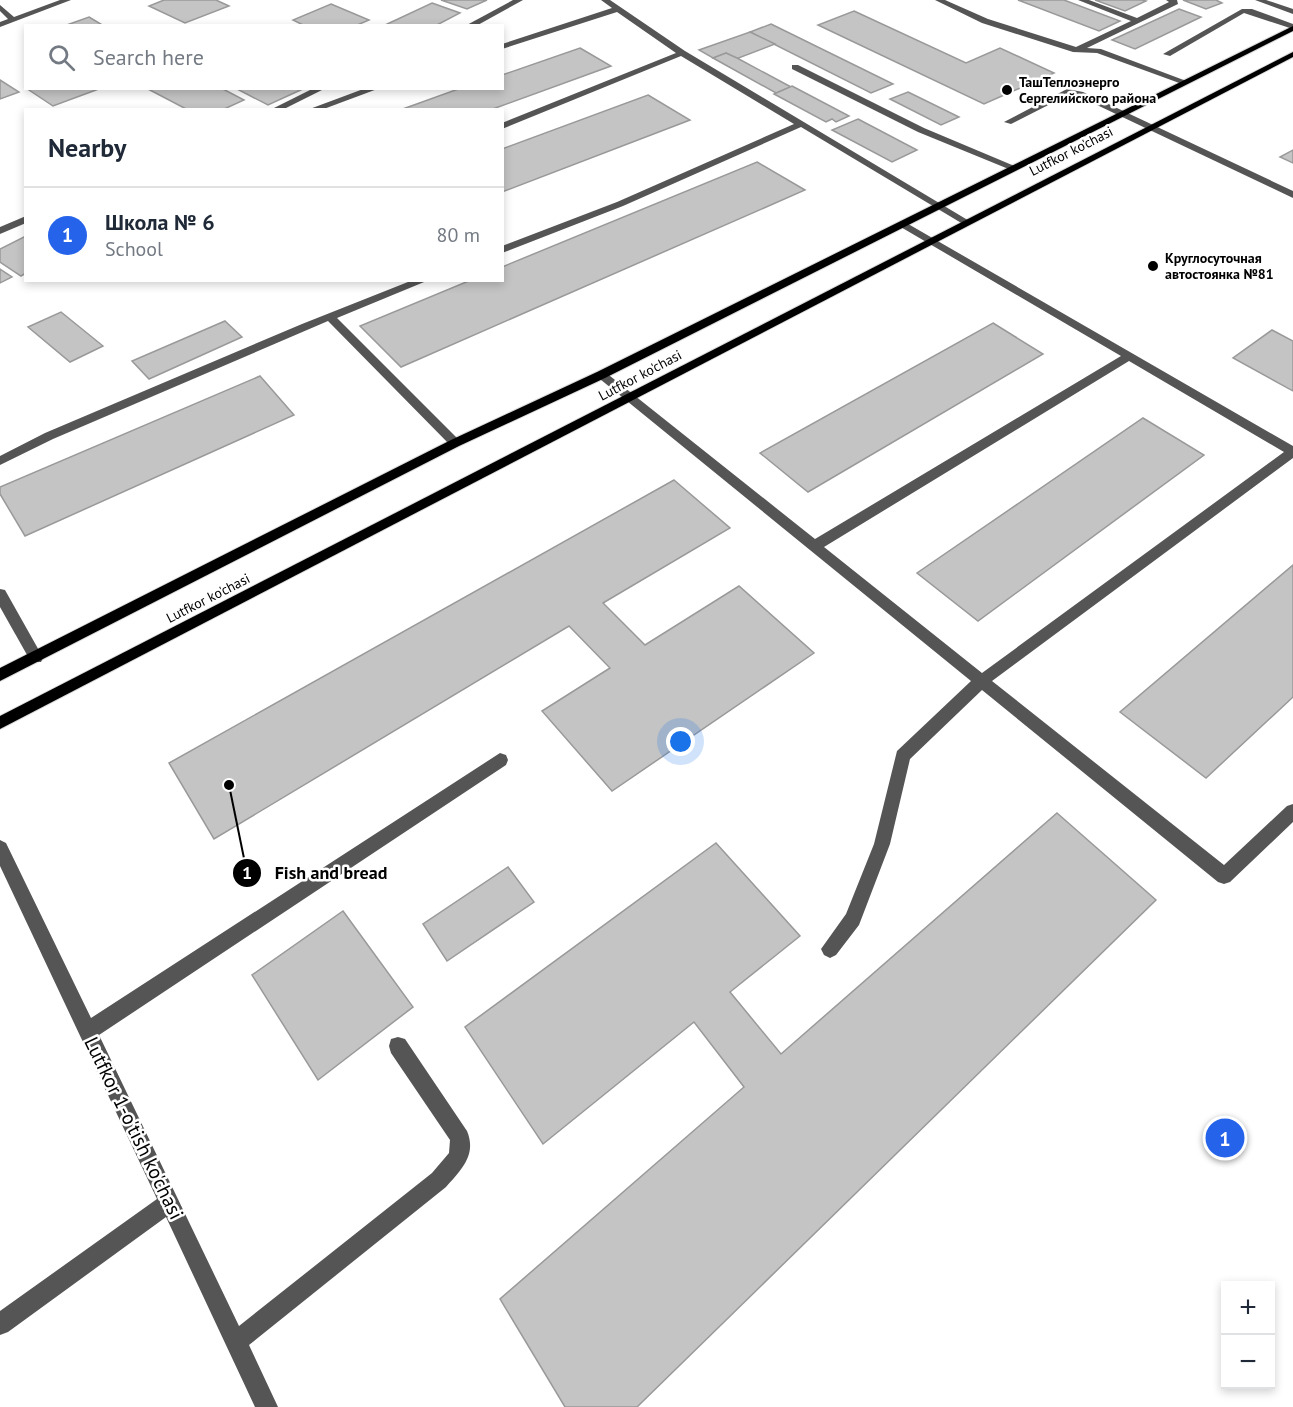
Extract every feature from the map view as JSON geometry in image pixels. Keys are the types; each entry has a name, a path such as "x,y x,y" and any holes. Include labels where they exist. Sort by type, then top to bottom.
{"main road":[{"name":"Lutfkor ko'chasi","path":"0,675 455,443 601,375 1293,28"},
{"name":"Lutfkor ko'chasi","path":"0,723 1293,54"}],"street":[{"path":"0,25 67,0"},
{"path":"473,24 519,0"},
{"path":"605,0 682,53 966,222"},
{"path":"939,0 985,21 1076,50 1098,51 1185,82"},
{"path":"1082,0 1136,20"},
{"path":"1076,50 1175,2 1170,0"},
{"path":"1259,0 1293,12"},
{"path":"0,8 13,20"},
{"path":"504,46 618,9"},
{"path":"1167,54 1242,11 1249,11 1293,28"},
{"path":"504,125 682,53"},
{"path":"795,67 921,130 1014,168"},
{"path":"278,108 318,90"},
{"path":"317,108 369,90"},
{"path":"1008,122 1067,92 1080,94 1293,195"},
{"path":"504,249 620,204 801,124"},
{"path":"0,231 24,220"},
{"path":"830,949 853,919 878,855 903,756 981,681 1293,452 903,224"},
{"path":"0,461 50,435 419,282"},
{"path":"330,317 455,443"},
{"path":"814,546 1129,356"},
{"path":"601,375 1224,876 1293,811"},
{"path":"0,594 36,658"},
{"path":"88,1031 500,760"},
{"name":"Lutfkor 1-o'tish ko'chasi","path":"0,848 267,1407"},
{"path":"236,1342 439,1180 459,1157 460,1138 399,1047"},
{"path":"0,1324 170,1202"}],"building":[{"path":"164,0 216,0 229,6 185,23 149,6"},
{"path":"441,0 487,0 467,9"},
{"path":"1018,0 1064,0 1120,21 1099,31"},
{"path":"1095,0 1142,0 1146,1 1125,11"},
{"path":"1183,0 1216,0 1222,3 1206,9"},
{"path":"432,3 460,13 439,24 387,24"},
{"path":"331,4 369,20 360,24 301,24 293,20"},
{"path":"1179,9 1201,17 1135,49 1112,40"},
{"path":"854,11 966,63 1000,48 1054,73 984,104 818,25"},
{"path":"89,17 101,24 70,24"},
{"path":"771,24 893,84 871,93 750,32"},
{"path":"750,32 775,44 736,59 726,53 713,58 699,50"},
{"path":"580,48 611,66 496,108 406,108 455,90 504,90 504,74"},
{"path":"726,53 791,87 776,93 713,58"},
{"path":"0,80 19,92 0,99"},
{"path":"792,86 849,116 836,122 832,119 826,122 774,94"},
{"path":"29,90 96,90 53,106"},
{"path":"150,90 225,90 244,100 226,108 184,108"},
{"path":"239,90 301,90 268,105"},
{"path":"908,92 959,117 941,125 890,99"},
{"path":"648,95 690,120 504,191 504,148"},
{"path":"858,119 917,150 892,162 832,130"},
{"path":"1293,150 1293,163 1280,157"},
{"path":"757,162 805,190 401,367 360,326 466,282 504,282 504,266"},
{"path":"24,237 24,274 21,276 0,262 0,249"},
{"path":"0,269 12,277 0,283"},
{"path":"61,312 103,346 70,362 28,327"},
{"path":"225,321 242,337 149,379 132,361"},
{"path":"993,323 1043,354 808,492 760,453"},
{"path":"1272,330 1293,341 1293,391 1233,358"},
{"path":"260,376 294,415 25,536 0,494 0,487"},
{"path":"1143,418 1204,455 978,621 917,573"},
{"path":"674,480 730,528 603,603 645,645 739,586 814,653 612,791 542,711 610,668 569,626 214,839 169,763"},
{"path":"1293,565 1293,697 1206,778 1120,712"},
{"path":"1057,813 1156,900 637,1407 565,1407 500,1299 744,1087 694,1022 543,1144 465,1027 716,843 800,936 730,992 781,1054"},
{"path":"508,867 534,902 447,961 423,924"},
{"path":"343,911 413,1007 318,1080 252,975"}],"place":[{"name":"ТашТеплоэнерго Сергелийского района","path":"1007,90"},
{"name":"Круглосуточная автостоянка №81","path":"1153,266"},
{"name":"Fish and bread","path":"229,785"},
{"name":"Школа № 6","path":"1225,1138"}]}
